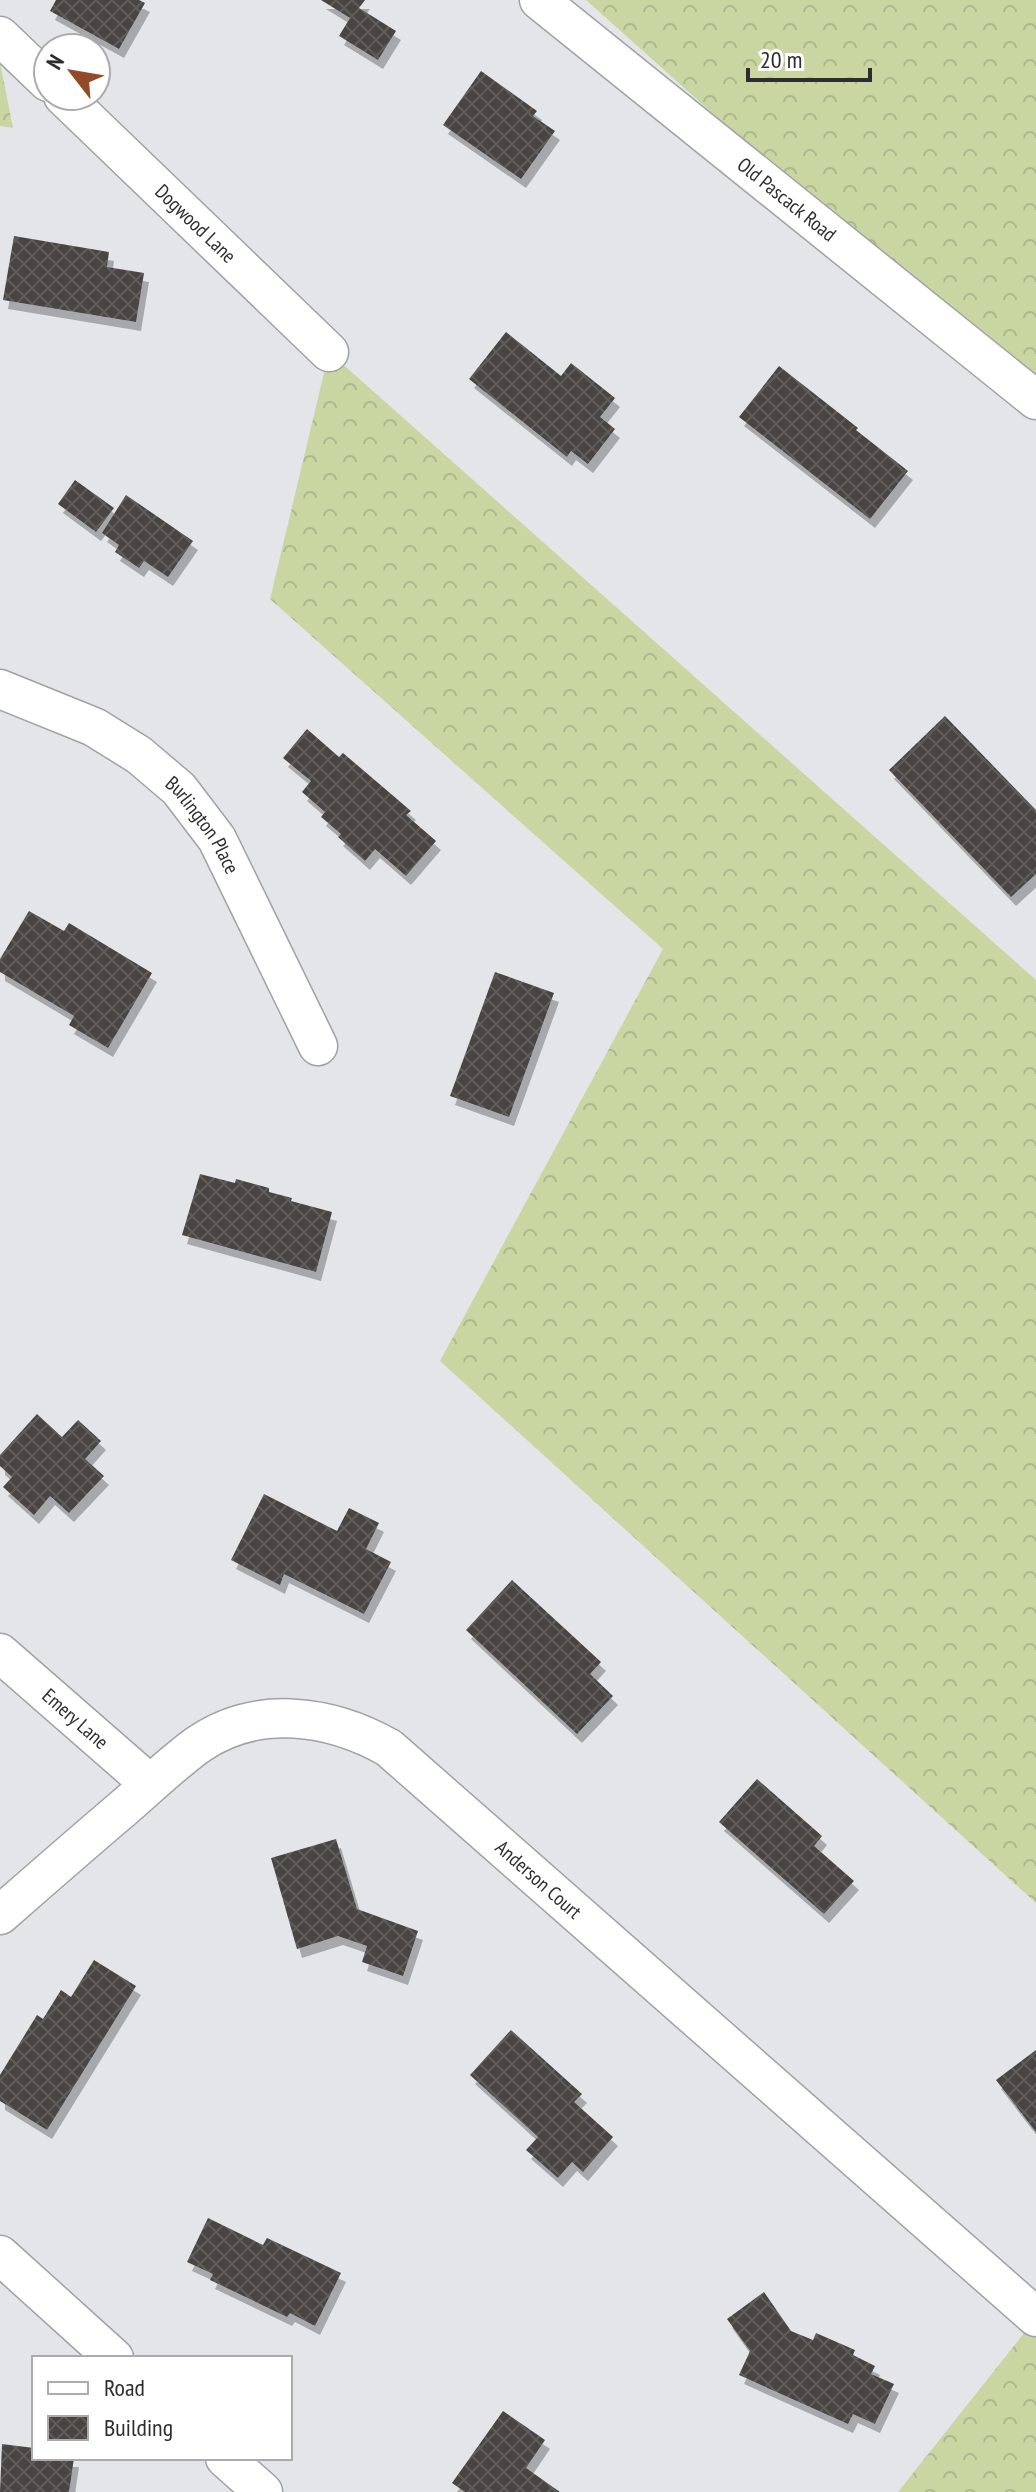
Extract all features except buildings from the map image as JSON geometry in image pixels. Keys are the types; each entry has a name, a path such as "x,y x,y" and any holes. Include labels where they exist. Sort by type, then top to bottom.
{"street":[{"name":"Old Pascack Road","path":"539,0 1036,400"},
{"path":"0,36 32,67"},
{"name":"Dogwood Lane","path":"80,112 329,352"},
{"name":"Burlington Place","path":"0,689 94,727 139,755 179,789 217,839 318,1046"},
{"name":"Emery Lane","path":"0,1653 150,1784"},
{"name":"Anderson Court","path":"0,1915 201,1743 242,1725 283,1718 321,1720 361,1732 389,1748 1036,2317"},
{"path":"0,2255 112,2356"},
{"path":"227,2460 263,2492"}],"green space":[{"path":"586,0 1036,0 1036,403"},
{"path":"0,62 13,128 0,126"},
{"path":"329,352 1036,980 1036,1903 440,1361 663,949 270,599"},
{"path":"1036,2318 1036,2492 898,2492"}]}
